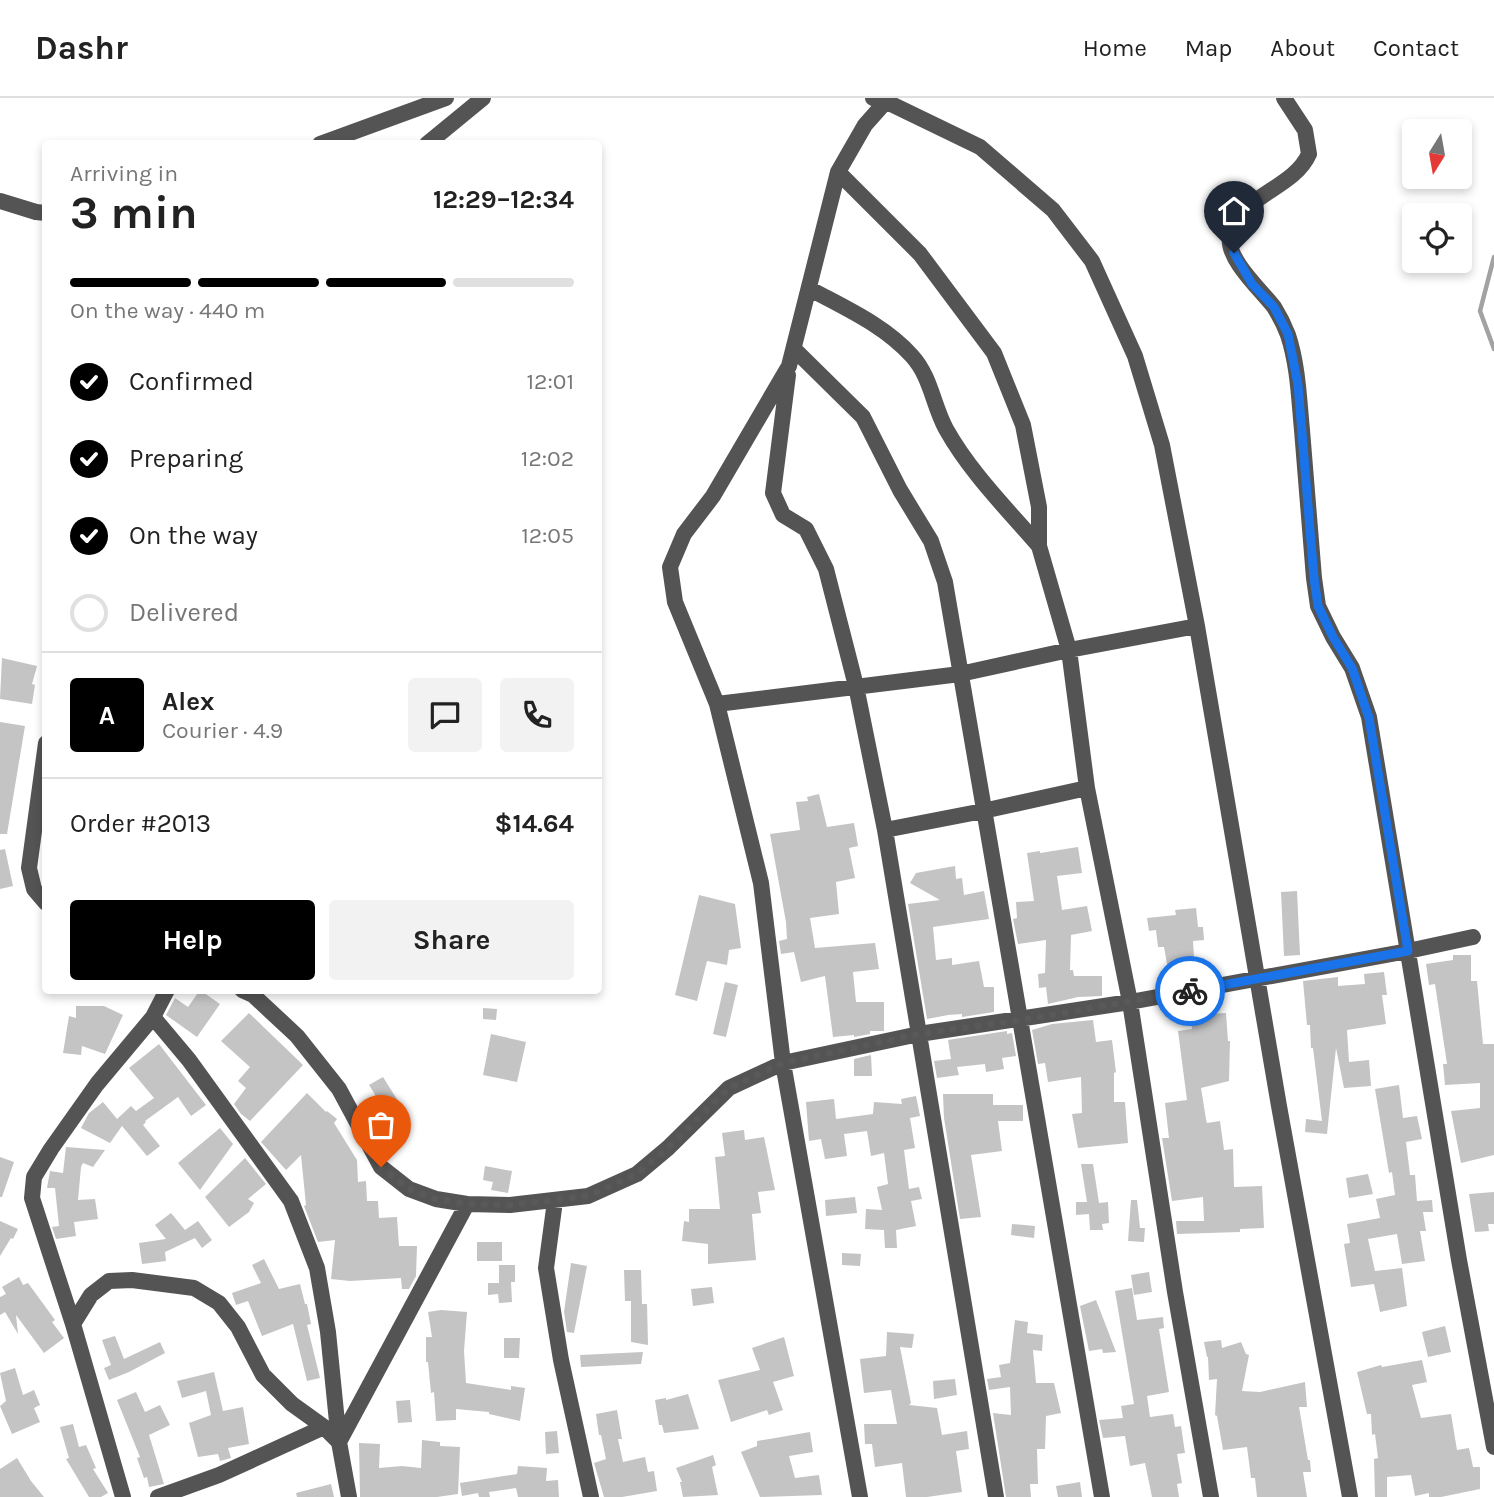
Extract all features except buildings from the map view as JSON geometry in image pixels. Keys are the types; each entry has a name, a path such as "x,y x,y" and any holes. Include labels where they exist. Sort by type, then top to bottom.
{"street":[{"path":"331,140 446,98"},
{"path":"432,140 483,98"},
{"path":"1284,98 1305,131 1309,154 1297,172 1247,208 1234,226 1229,239 1252,284 1274,307 1288,334 1298,385 1318,606 1352,668 1369,718 1459,1260 1494,1447"},
{"path":"996,1497 885,830 856,685 826,569 806,529 783,515 773,493 792,358 838,172 883,99 980,148 1053,210 1092,261 1135,356 1162,445 1197,626 1350,1497"},
{"path":"838,172 920,254 994,353 1023,425 1039,508 1039,547 1069,650 1087,788 1130,1002 1175,1292 1211,1497"},
{"path":"0,201 42,212"},
{"path":"810,289 877,326 913,357 932,388 946,428 975,471 1039,547"},
{"path":"792,358 863,417 930,541 945,582 1102,1497"},
{"path":"792,358 713,496 684,534 670,567 675,602 717,704 761,883 783,1063 860,1497"},
{"path":"717,704 960,674 1197,626"},
{"path":"42,772 29,867 34,890 42,899"},
{"path":"885,830 1087,788"},
{"path":"251,994 297,1036 340,1089 381,1167 409,1189 436,1199 467,1204 510,1205 588,1196 637,1174 668,1148 729,1088 783,1063 919,1034 1130,1002 1473,937"},
{"path":"123,1497 73,1324 32,1198 34,1177 51,1149 97,1084 153,1017 165,994"},
{"path":"153,1017 189,1060 291,1201 317,1268 328,1332 339,1442 349,1497"},
{"path":"555,1201 546,1268 561,1360 591,1497"},
{"path":"339,1442 467,1204"},
{"path":"73,1324 91,1295 109,1281 132,1280 194,1288 219,1303 238,1327 263,1375 292,1404 324,1427 339,1442"},
{"path":"158,1497 219,1475 324,1427"}],"waterway":[{"path":"1494,257 1480,311 1494,349"}],"way so far":[{"path":"381,1167 409,1189 436,1199 467,1204 510,1205 588,1196 637,1174 668,1148 729,1088 783,1063 919,1034 1022,1020 1190,991"}],"route":[{"path":"1190,991 1408,951 1369,718 1352,668 1318,606 1298,385 1288,334 1274,307 1252,284 1234,253"}]}
